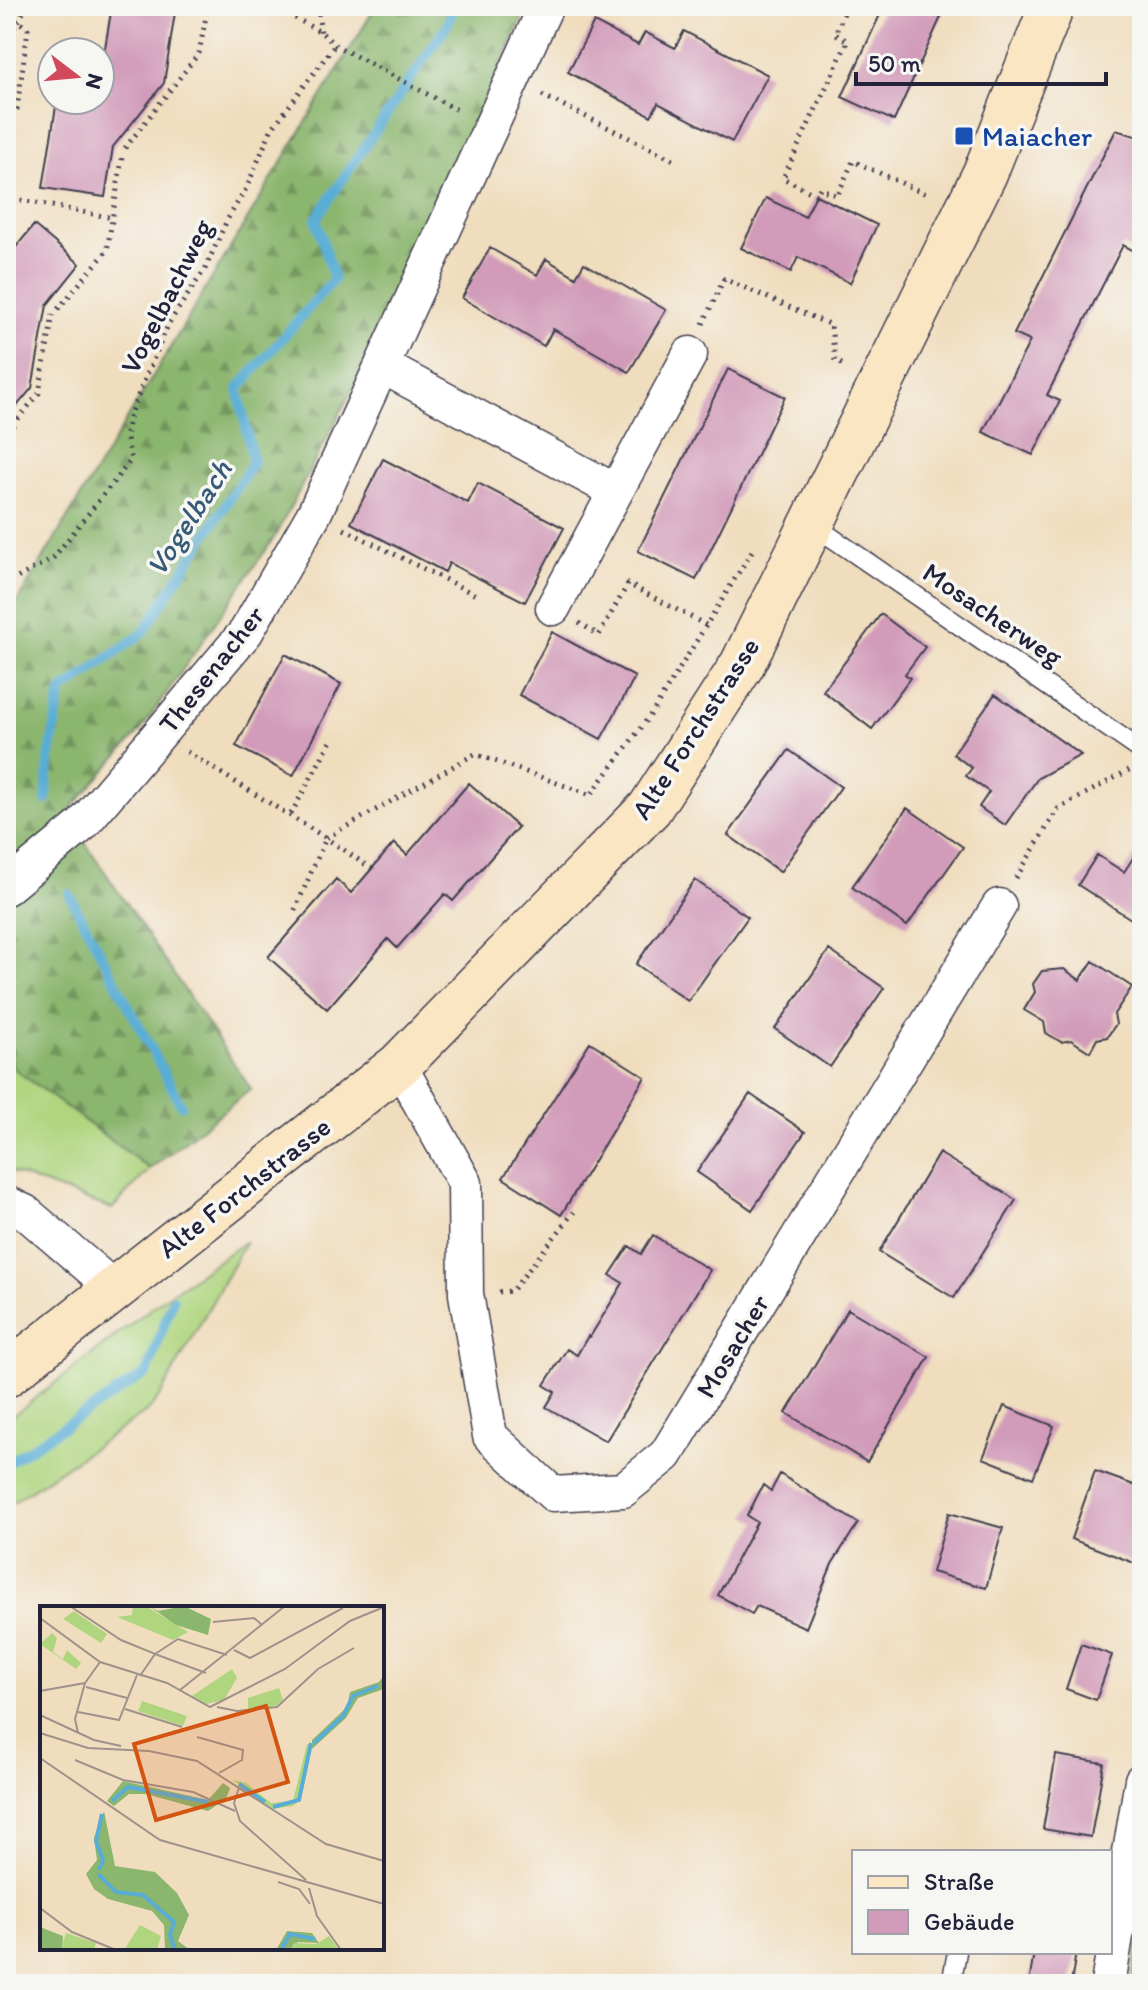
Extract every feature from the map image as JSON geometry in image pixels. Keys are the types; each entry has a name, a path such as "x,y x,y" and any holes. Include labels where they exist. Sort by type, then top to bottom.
{"street":[{"name":"Thesenacher","path":"6,888 82,825 246,632 314,514 546,6"},
{"name":"Alte Forchstrasse","path":"6,1375 399,1065 650,808 742,665 985,173 1052,6"},
{"path":"553,608 690,354"},
{"path":"382,366 615,491"},
{"name":"Mosacher","path":"399,1065 465,1183 466,1294 490,1436 553,1494 623,1490 666,1455 999,906"},
{"path":"6,1203 25,1212 115,1289"},
{"path":"1108,1984 1142,1780"}],"lane":[{"name":"Mosacherweg","path":"812,524 1139,758"},
{"path":"951,1984 957,1954"}],"path":[{"path":"6,42 27,6"},
{"path":"125,148 199,53 208,6"},
{"path":"274,6 322,33 335,45 441,102"},
{"path":"317,6 322,33"},
{"path":"847,6 835,34 848,41 783,178 816,195 820,188 837,196 853,161 928,195"},
{"path":"6,121 17,109 28,29 18,21"},
{"name":"Vogelbachweg","path":"6,588 12,581 54,557 131,460 126,434 130,414 169,323 205,269 227,220 247,187 271,130 335,45"},
{"path":"512,81 676,161"},
{"path":"8,432 39,393 56,312 107,251 122,158"},
{"path":"6,194 11,198 113,218"},
{"path":"690,354 724,279 831,325 835,361 847,367"},
{"path":"314,514 476,595"},
{"path":"294,912 326,838 475,754 591,795 654,710 755,547"},
{"path":"599,635 628,584 706,625"},
{"path":"159,735 291,814 372,869"},
{"path":"291,814 332,739"},
{"path":"999,906 1058,809 1139,758"},
{"path":"466,1294 512,1291 574,1212"}],"green space":[{"path":"376,6 528,6 366,364 274,538 141,730 66,814 251,1089 150,1169 12,1067 6,1037 6,620"},
{"path":"6,1037 12,1067 150,1169 112,1209 6,1170"},
{"path":"246,1241 160,1396 149,1410 6,1507 6,1421 163,1299"},
{"path":"1142,1914 1142,1984 1131,1984"}],"building":[{"path":"112,6 176,6 164,83 113,147 105,197 43,188 54,116 116,116 116,36 107,36"},
{"path":"884,6 946,6 894,121 842,97"},
{"path":"594,22 638,45 645,32 675,48 684,31 768,75 732,142 658,103 651,116 568,72"},
{"path":"1116,130 1142,138 1142,255 1123,245 1047,395 1060,401 1033,455 983,432 1030,341 1014,334"},
{"path":"816,195 877,225 850,283 798,257 791,272 741,248 766,198 805,217"},
{"path":"34,225 80,264 47,305 32,388 6,419 6,259"},
{"path":"490,248 537,275 546,259 576,277 584,263 666,310 629,372 553,329 544,346 462,298"},
{"path":"728,369 785,397 696,580 638,551"},
{"path":"383,459 468,503 478,483 564,528 525,602 449,563 445,572 351,523"},
{"path":"881,614 925,647 905,674 910,678 872,729 823,691"},
{"path":"552,632 635,677 601,739 519,695"},
{"path":"285,654 341,684 293,776 236,746"},
{"path":"995,694 1081,755 1038,778 1005,825 979,807 989,792 966,776 972,768 953,754"},
{"path":"789,750 841,787 780,872 728,835"},
{"path":"469,783 518,827 453,901 445,894 397,948 388,939 327,1009 268,957 336,879 351,893 394,843 407,855"},
{"path":"907,808 963,847 907,926 852,887"},
{"path":"1142,844 1142,926 1078,885 1097,855 1124,872"},
{"path":"695,880 748,917 688,1001 636,964"},
{"path":"829,950 884,988 830,1067 775,1029"},
{"path":"1093,961 1132,987 1114,1014 1116,1024 1107,1037 1097,1039 1090,1052 1071,1040 1061,1042 1046,1033 1044,1022 1024,1010 1035,992 1033,984 1042,971 1064,969 1080,980"},
{"path":"590,1042 645,1077 561,1215 503,1178"},
{"path":"750,1094 805,1132 752,1210 697,1172"},
{"path":"939,1153 1016,1200 954,1298 879,1252"},
{"path":"653,1235 710,1270 606,1441 546,1407 555,1392 544,1385 567,1349 577,1355 590,1337 623,1283 610,1275 629,1246 641,1254"},
{"path":"848,1309 929,1357 867,1462 786,1413"},
{"path":"1004,1406 1054,1426 1033,1478 983,1458"},
{"path":"1095,1471 1142,1488 1142,1566 1071,1539"},
{"path":"780,1474 858,1523 832,1564 806,1628 757,1606 752,1614 718,1595 757,1522 747,1516 763,1485 771,1491"},
{"path":"949,1513 1003,1528 986,1588 932,1572"},
{"path":"1081,1644 1112,1655 1096,1700 1066,1689"},
{"path":"1056,1755 1104,1763 1091,1837 1043,1829"},
{"path":"1034,1954 1076,1954 1071,1984 1029,1984"}],"waterway":[{"name":"Vogelbach","path":"46,800 49,760 61,692 143,633 253,462 238,389 334,279 316,219 446,27 455,6"},
{"name":"Vogelbach","path":"69,894 181,1105"},
{"name":"Vogelbach","path":"6,1464 147,1373 173,1299"}],"place":[{"name":"Maiacher","path":"964,136"}]}
